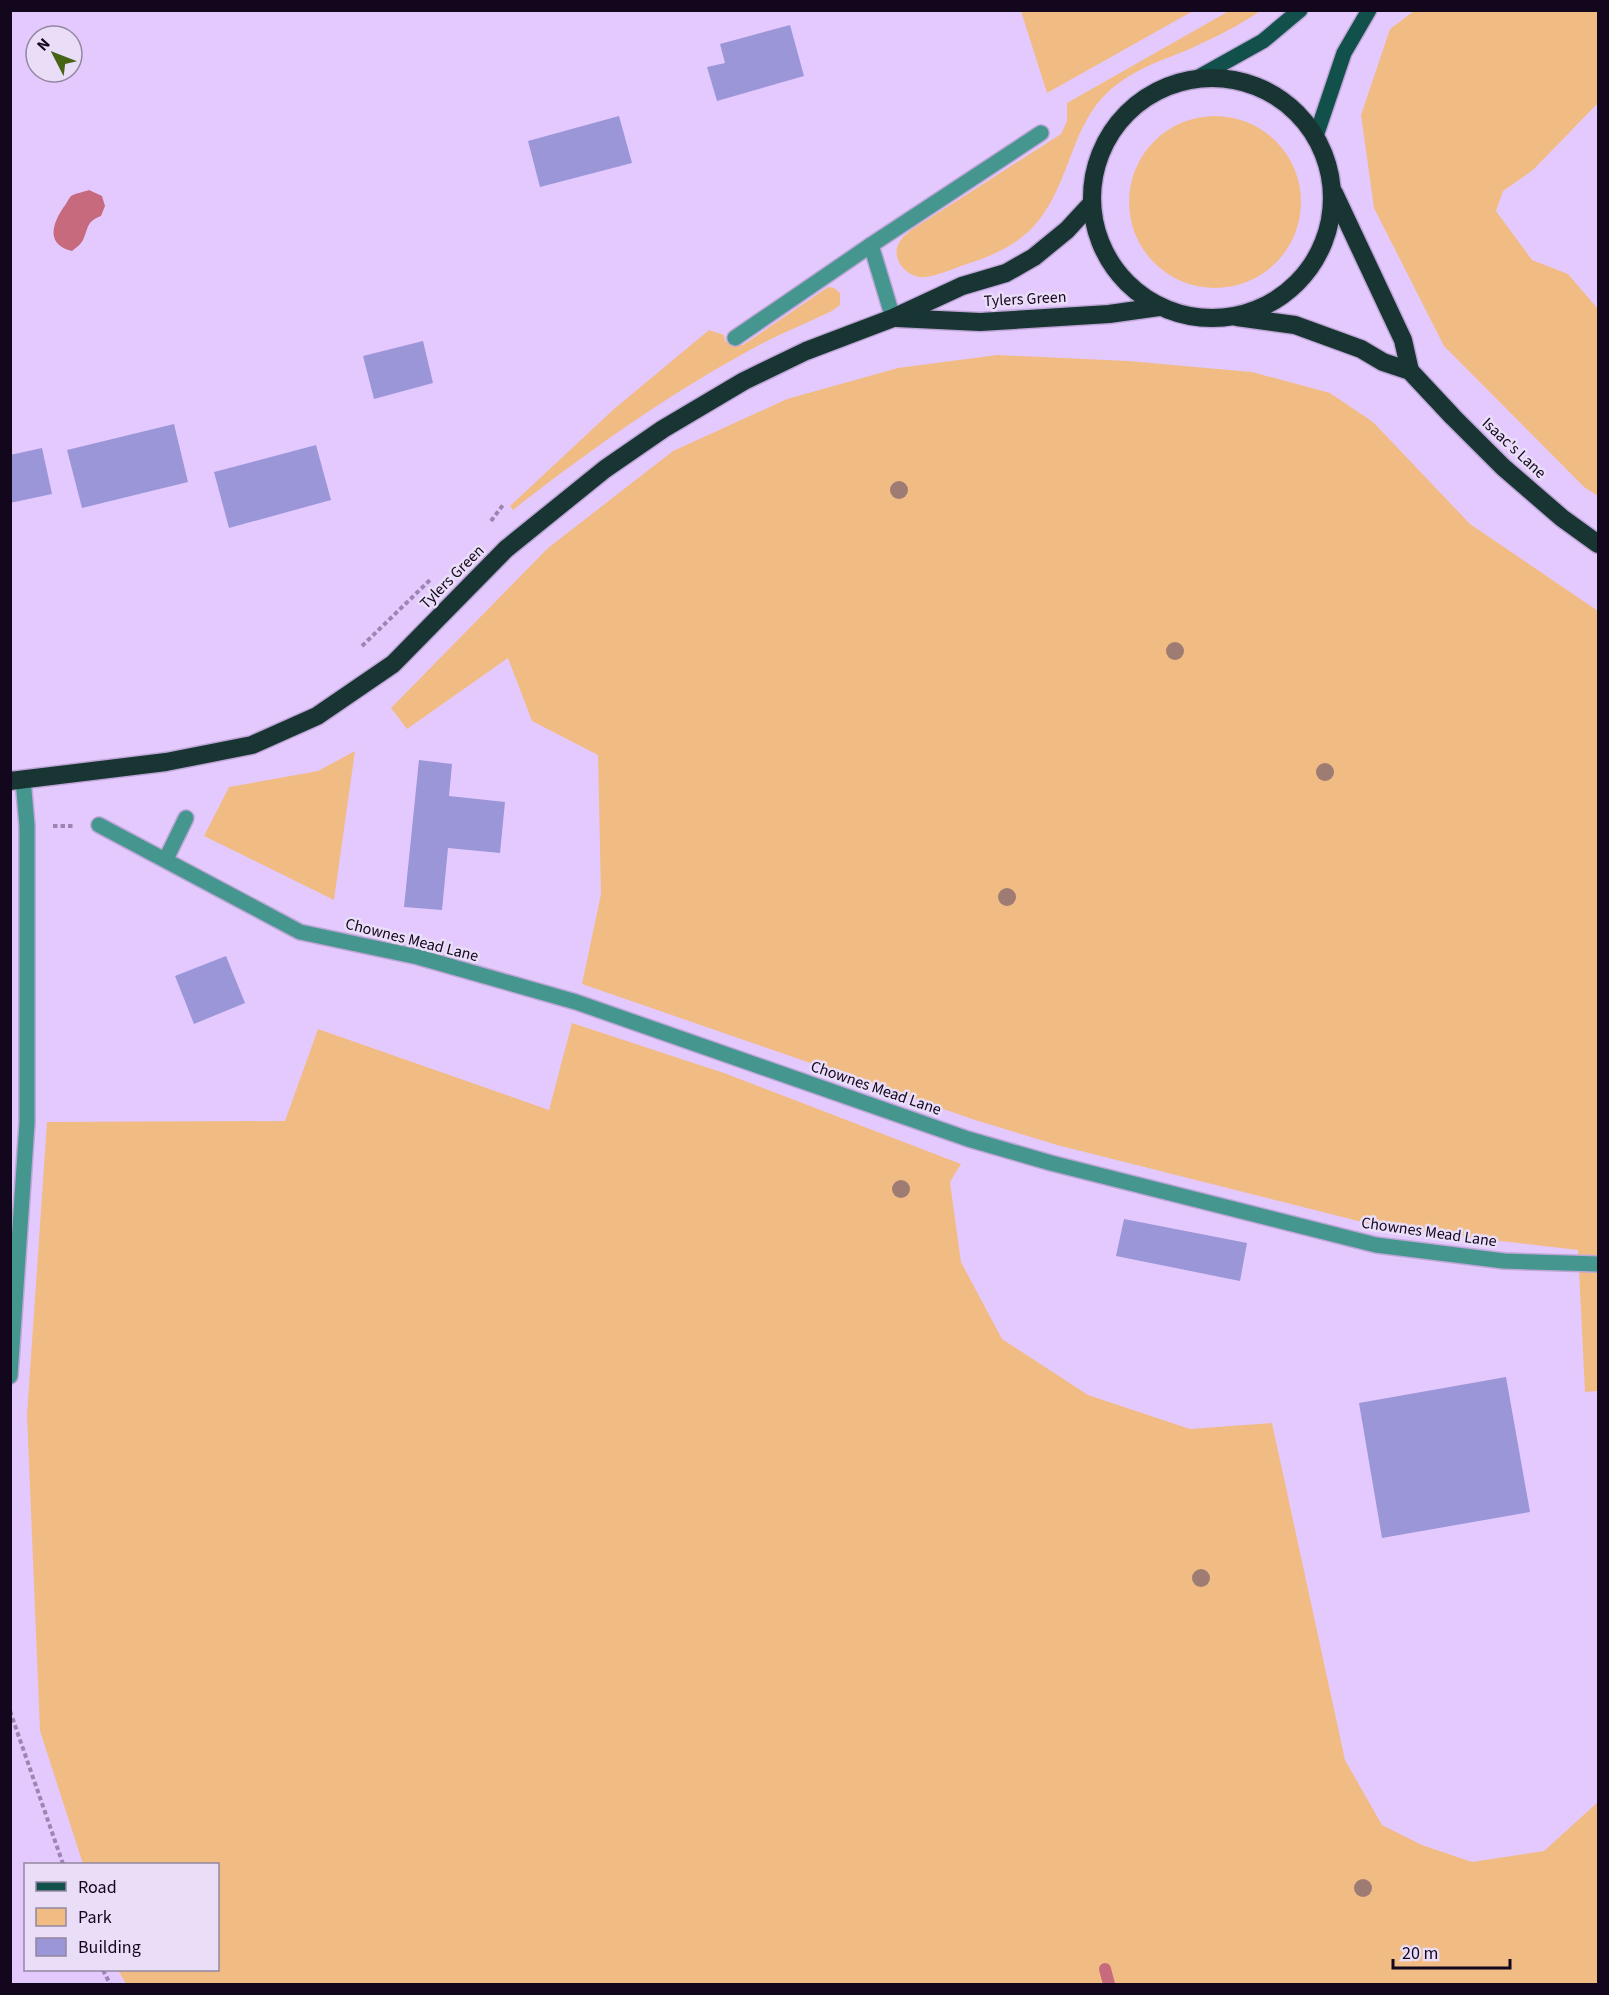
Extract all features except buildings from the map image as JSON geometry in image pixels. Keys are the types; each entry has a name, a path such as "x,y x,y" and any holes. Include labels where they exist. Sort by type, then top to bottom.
{"highway":[{"path":"1195,79 1231,79 1264,89 1293,109 1316,136 1327,161 1332,189 1330,224 1317,256 1296,284 1268,304 1235,317 1201,318 1184,315 1159,307 1132,289 1111,265 1097,236 1091,204 1095,168 1116,126 1132,108 1161,89 1195,79"},
{"path":"1332,189 1403,340 1410,371"},
{"name":"Tylers Green","path":"17,780 166,762 252,745 317,716 393,664 506,549 605,469 663,429 744,381 806,351 893,318 962,286 1006,273 1034,257 1067,230 1091,204"},
{"name":"Tylers Green","path":"893,318 980,322 1109,314 1159,307"},
{"name":"Isaac's Lane","path":"1235,317 1295,326 1361,349 1383,362 1410,371 1503,467 1562,518 1599,544"}],"main road":[{"path":"1195,79 1263,41 1300,10"},
{"path":"1316,136 1344,53 1369,10"}],"street":[{"path":"735,338 1041,133"},
{"path":"871,245 893,318"},
{"path":"10,1376 27,1123 27,826 17,780"},
{"path":"166,859 186,818"},
{"name":"Chownes Mead Lane","path":"99,825 300,932 418,957 576,1002 957,1135 1051,1163 1376,1245 1504,1261 1599,1264"}],"path":[{"path":"484,527 503,504"},
{"path":"360,648 434,576"},
{"path":"10,1711 63,1863"}],"green space":[{"path":"1021,10 1193,11 1047,93"},
{"path":"1229,11 1260,11 1244,22 1192,48 1137,71 1102,98 1083,127 1056,192 1037,223 1025,235 990,255 936,275 919,277 903,268 896,252 904,236 1061,134 1067,121 1067,103"},
{"path":"1414,11 1598,11 1598,103 1533,170 1503,191 1496,211 1532,260 1568,274 1598,309 1598,496 1584,487 1444,346 1374,208 1361,115 1390,29"},
{"path":"1215,116 1248,123 1263,130 1276,141 1287,154 1294,169 1301,202 1294,235 1287,250 1276,263 1263,274 1248,281 1215,288 1182,281 1167,274 1154,263 1143,250 1136,235 1129,202 1136,169 1143,154 1154,141 1167,130 1182,123"},
{"path":"828,287 840,293 840,305 832,311 761,344 696,381 603,443 513,510 510,506 614,409 709,330 724,335 725,341 732,345 743,345"},
{"path":"997,355 1128,361 1252,372 1330,393 1373,422 1470,524 1598,611 1598,1391 1585,1392 1578,1250 1382,1227 1057,1145 975,1120 582,984 601,894 598,755 532,721 508,658 407,729 391,708 548,548 673,451 787,399 898,368"},
{"path":"355,751 334,900 204,836 229,787 318,771"},
{"path":"572,1023 724,1073 961,1164 950,1182 961,1262 1002,1339 1088,1395 1190,1429 1272,1423 1345,1760 1382,1825 1422,1845 1472,1862 1544,1851 1598,1802 1598,1984 126,1984 119,1971 219,1971 219,1863 83,1863 40,1731 27,1415 47,1122 285,1121 318,1029 549,1110"}],"shaded area":[{"path":"89,190 102,196 105,206 101,216 90,223 83,240 72,251 58,244 55,240 54,228 71,196"}],"waterway":[{"path":"1105,1969 1109,1984"}]}
